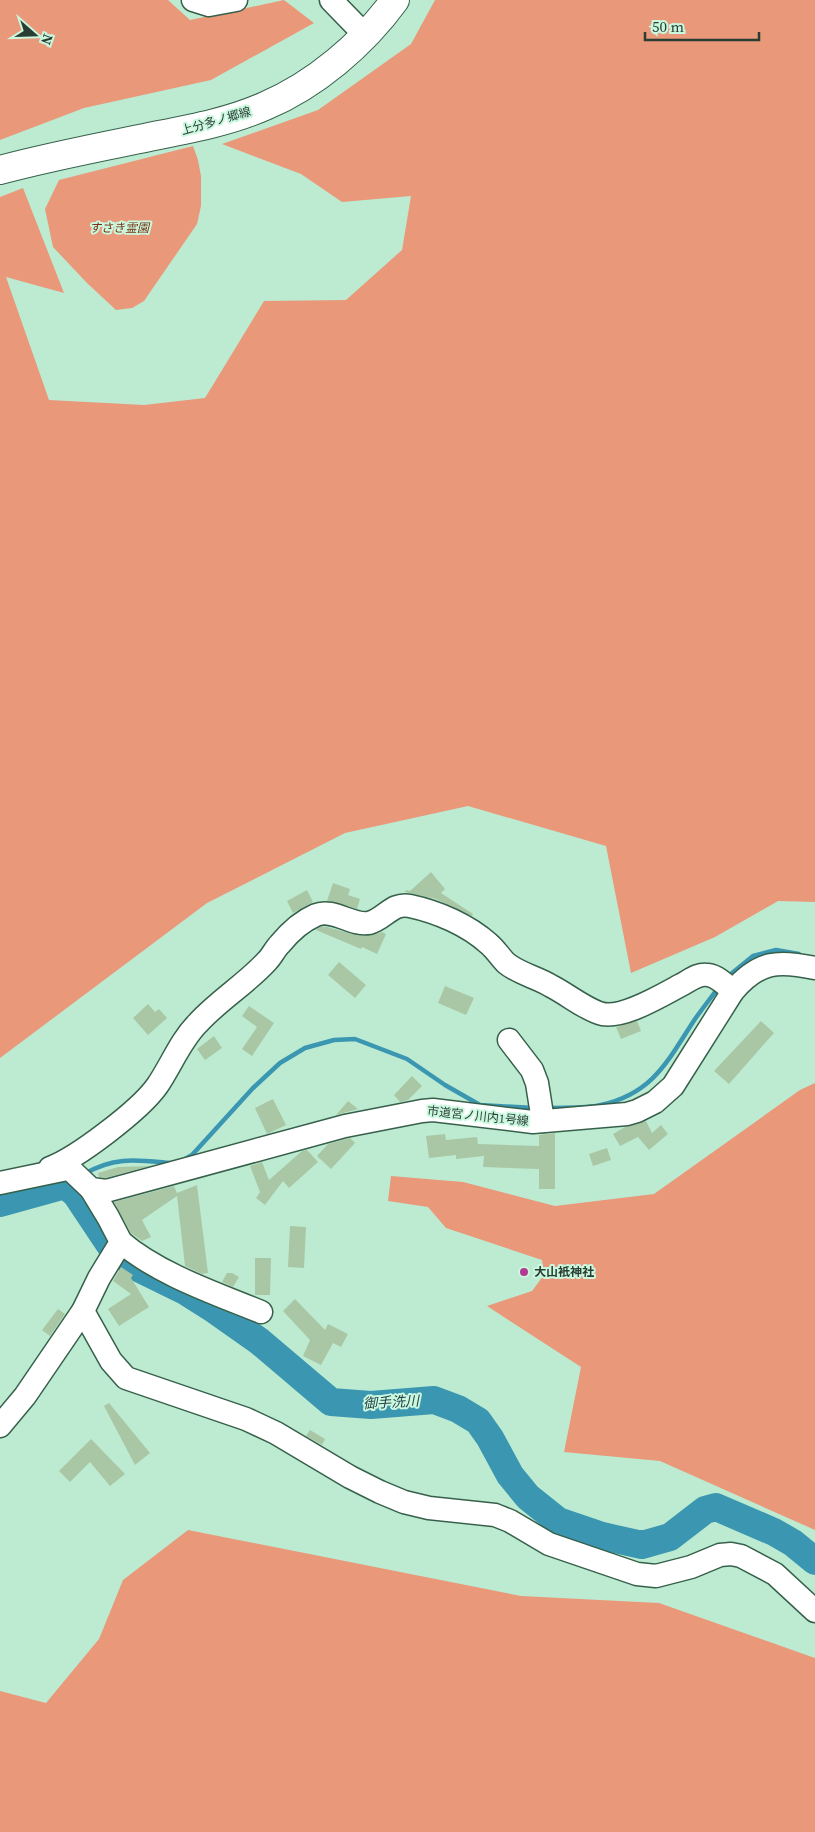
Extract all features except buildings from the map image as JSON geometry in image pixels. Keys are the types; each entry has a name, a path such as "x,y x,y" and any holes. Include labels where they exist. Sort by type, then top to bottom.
{"main road":[{"name":"上分多ノ郷線","path":"0,170 210,125 266,106 310,81 365,35 396,0"}],"street":[{"path":"193,0 210,5 236,0"},
{"path":"331,0 365,35"},
{"path":"26,1178 67,1161 140,1105 158,1085 179,1048 196,1024 262,966 298,926 317,914 324,913 362,923 378,919 402,904 434,912 475,933 490,944 505,962 514,969 550,984 570,998 600,1014 609,1015 632,1008 697,976 705,974 726,986"},
{"name":"市道宮ノ川内1号線","path":"0,1183 70,1169 84,1182 106,1191 345,1126 422,1111 434,1110 519,1121 541,1111 627,1114 655,1102 680,1077 726,986 742,980 769,964 786,963 815,968"},
{"path":"509,1040 532,1070 541,1111"},
{"path":"84,1182 118,1248 201,1287 261,1312"},
{"path":"0,1426 25,1396 83,1311 96,1283 118,1248"},
{"path":"83,1311 111,1361 126,1378 246,1419 276,1433 350,1477 404,1502 428,1508 495,1516 510,1521 549,1544 637,1574 656,1576 691,1567 720,1555 742,1556 775,1574 815,1611"}],"green space":[{"path":"0,0 168,0 190,20 284,0 314,23 211,80 84,108 0,140"},
{"path":"435,0 815,0 815,902 778,901 715,937 631,973 606,846 468,806 345,833 207,903 0,1058 0,197 23,188 64,293 6,277 49,400 144,405 205,398 264,301 346,300 402,250 411,196 342,202 301,174 222,144 318,110 411,44"},
{"name":"すさき霊園","path":"193,146 201,176 201,206 197,224 144,301 132,308 116,310 53,247 45,209 59,180"},
{"path":"815,1083 815,1530 660,1461 564,1452 581,1367 487,1306 532,1291 544,1275 542,1260 446,1228 428,1207 388,1201 391,1176 463,1182 555,1206 654,1194 800,1090"},
{"path":"188,1530 521,1596 659,1603 815,1658 815,1832 0,1832 0,1691 46,1703 99,1639 123,1580"}],"waterway":[{"path":"726,978 753,956 776,950 799,954"},
{"path":"547,1108 601,1105 619,1100 647,1083 667,1061 718,988"},
{"path":"185,1159 192,1155 253,1088 280,1063 305,1048 334,1040 355,1039 407,1059 445,1085 480,1105 534,1108"},
{"path":"84,1174 95,1168 116,1162 136,1160 170,1163"},
{"path":"65,1185 73,1180"},
{"name":"御手洗川","path":"0,1203 65,1185 76,1194 110,1245 138,1268 185,1291 215,1310 259,1341 331,1402 371,1405 434,1400 458,1409 478,1421 490,1438 510,1475 528,1497 558,1521 602,1536 642,1545 670,1537 705,1510 716,1507 774,1532 793,1543 815,1561"}],"place":[{"name":"大山衹神社","path":"524,1272"}]}
